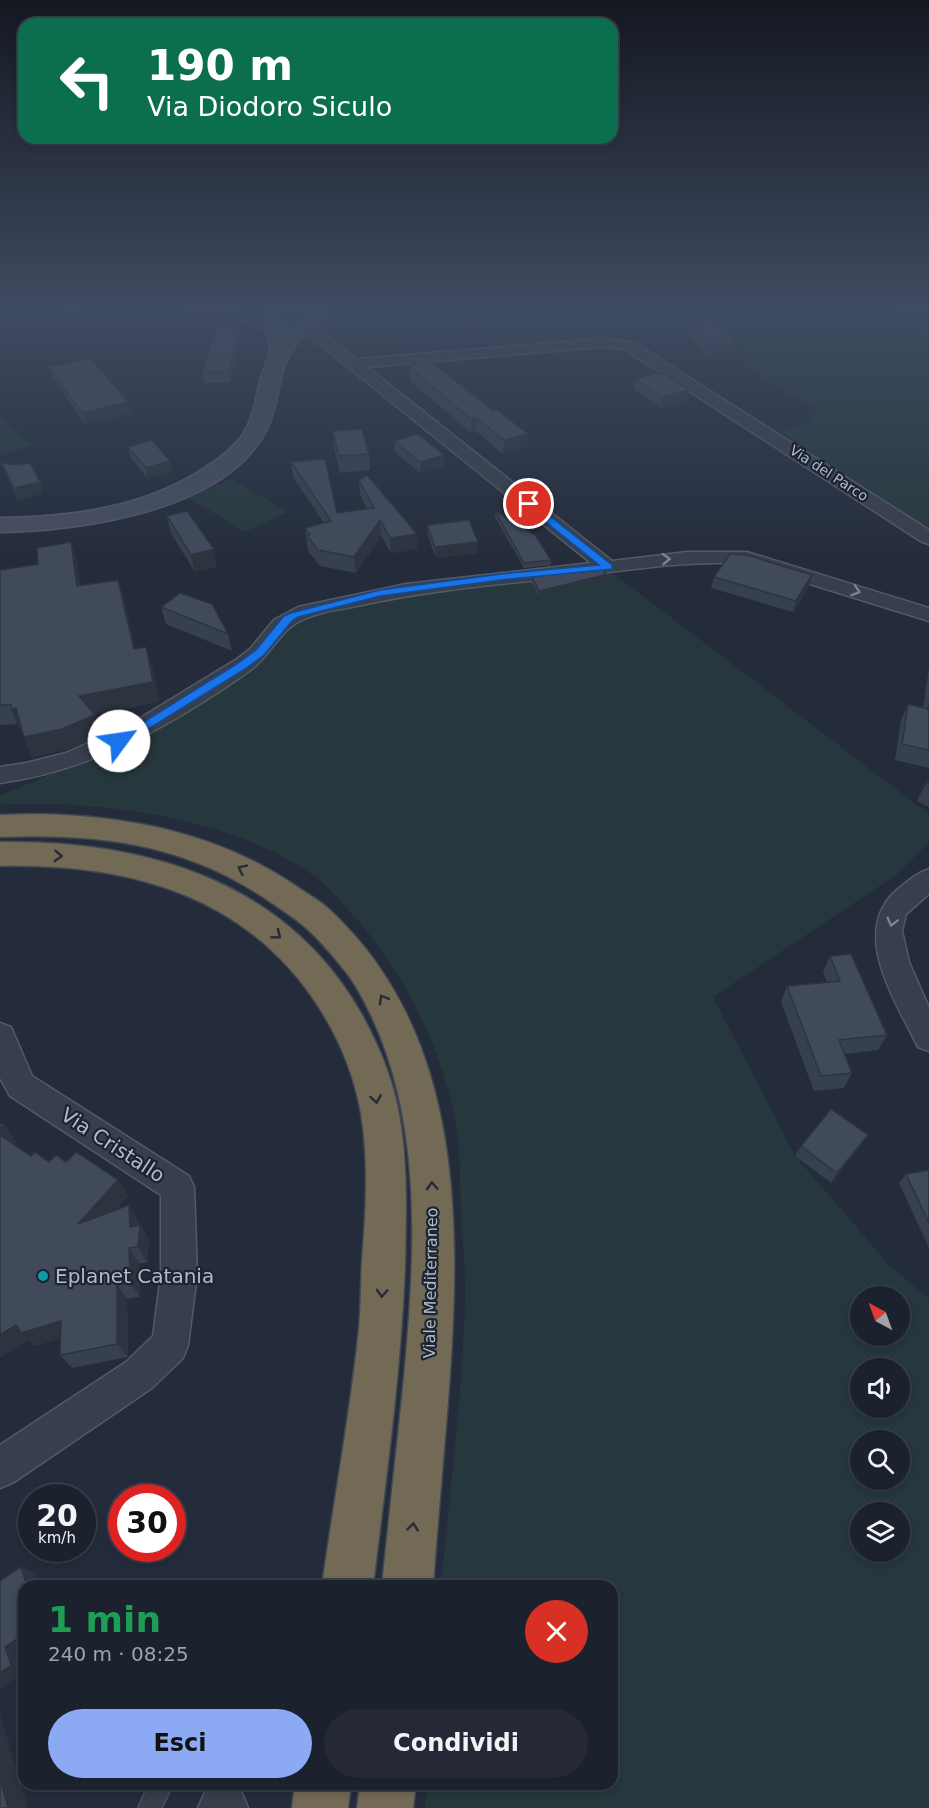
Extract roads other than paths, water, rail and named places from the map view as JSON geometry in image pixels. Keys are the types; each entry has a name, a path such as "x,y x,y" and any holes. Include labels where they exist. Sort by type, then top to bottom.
{"highway":[{"name":"Viale Mediterraneo","path":"0,826 98,828 140,834 208,853 243,868 277,886 333,933 374,985 389,1010 403,1044 423,1107 431,1163 435,1244 431,1339 408,1580"},
{"path":"0,854 55,855 111,861 171,875 214,892 254,916 293,948 325,986 356,1038 375,1092 383,1146 386,1216 380,1334 348,1580"},
{"path":"320,1808 322,1790"},
{"path":"385,1808 387,1790"}],"main road":[{"path":"0,525 51,523 121,511 164,496 215,471 242,450 253,436 259,424 268,388"}],"street":[{"path":"382,388 608,567"},
{"name":"Via del Parco","path":"696,388 929,538"},
{"path":"0,775 33,772 72,759 129,735 230,675 253,658 288,618 380,593 492,578 608,567 653,559 725,556 747,558 929,615"},
{"path":"929,879 898,904 890,920 890,939 898,974 929,1038"},
{"name":"Via Cristallo","path":"0,1036 14,1075 21,1086 177,1187 179,1275 170,1345 139,1375 0,1468"}],"lane":[{"path":"150,1808 157,1790"}],"place":[{"name":"Eplanet Catania","path":"43,1276"}]}
